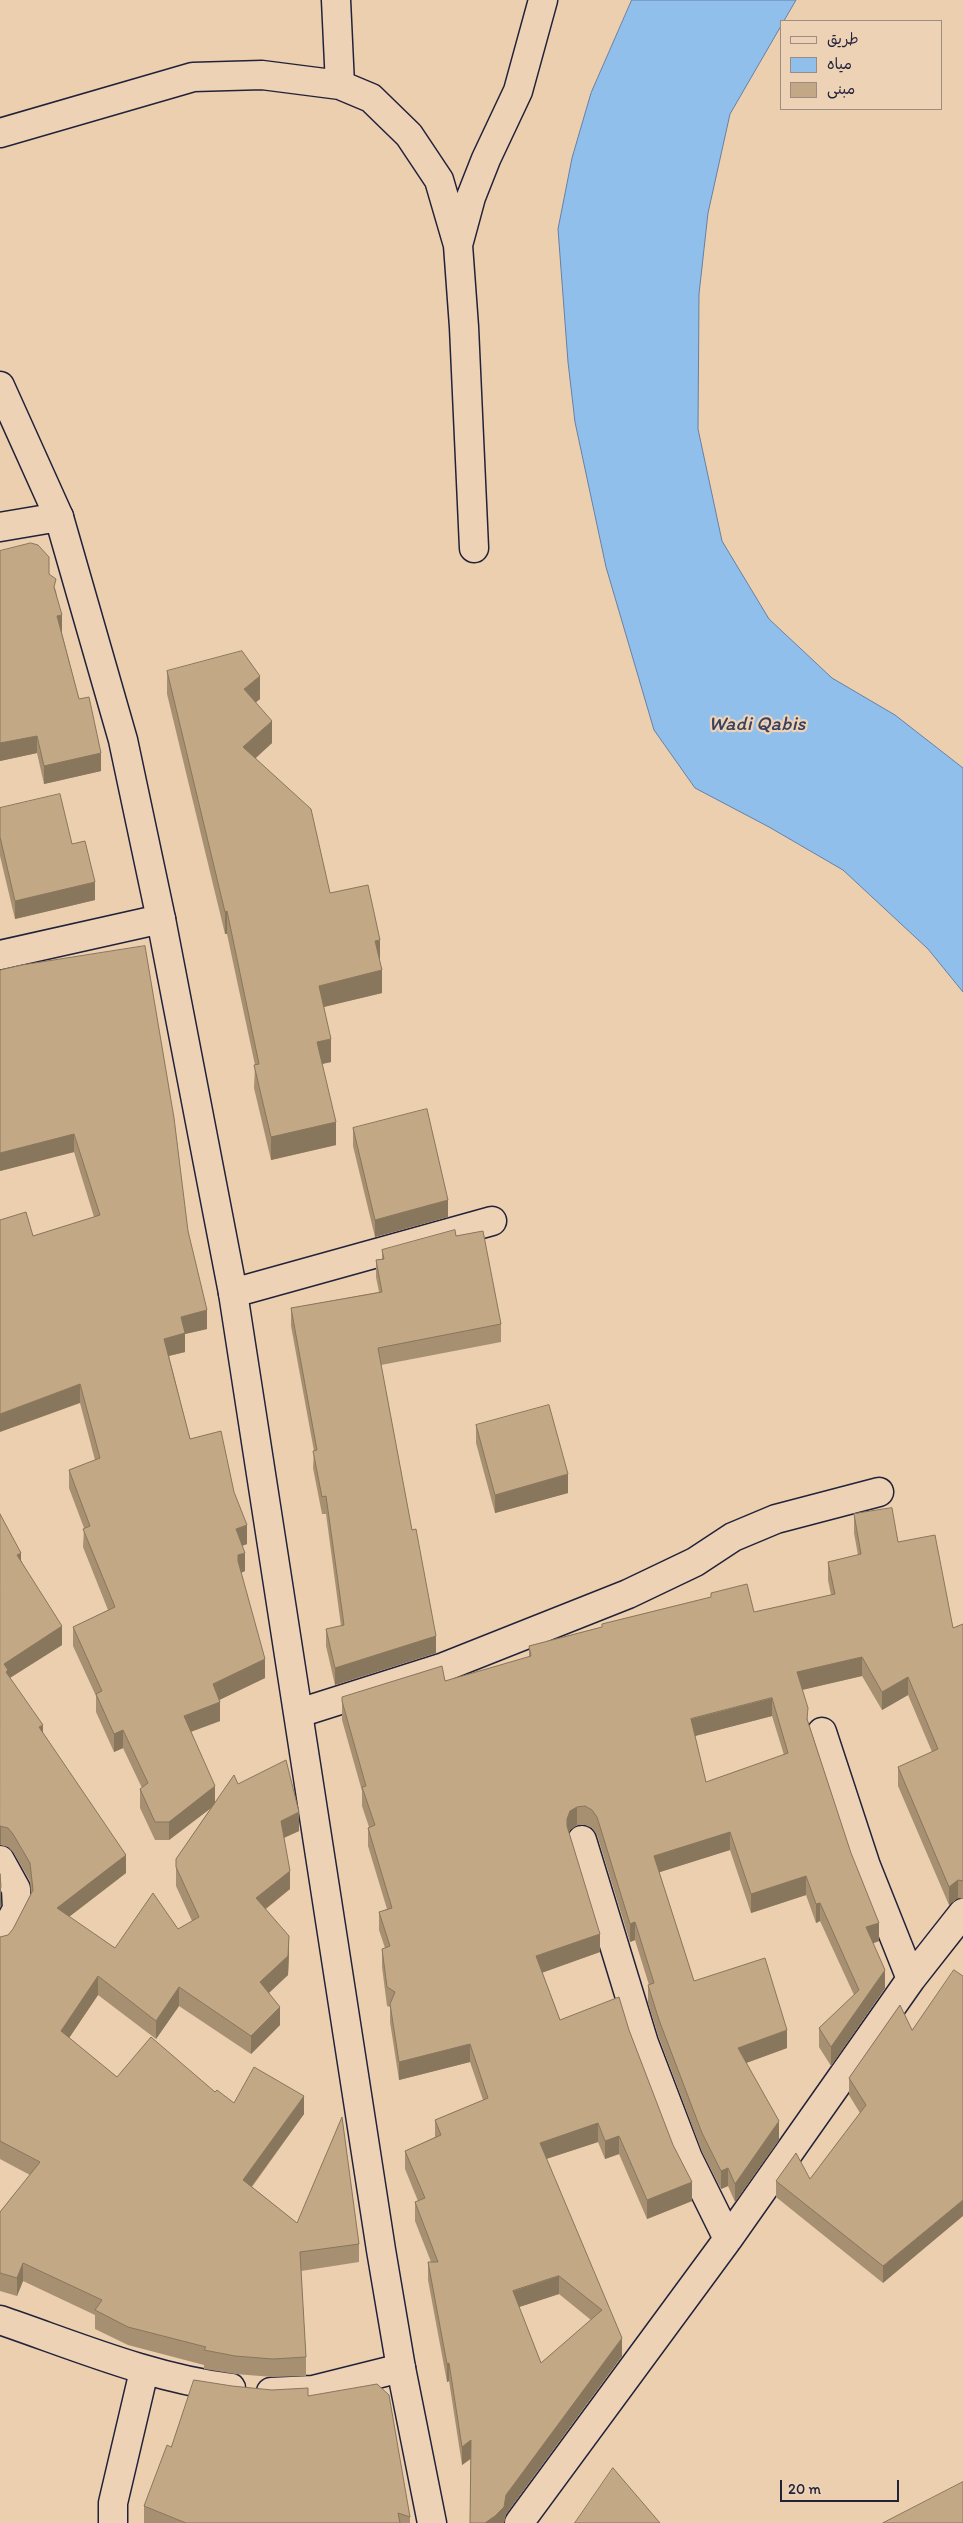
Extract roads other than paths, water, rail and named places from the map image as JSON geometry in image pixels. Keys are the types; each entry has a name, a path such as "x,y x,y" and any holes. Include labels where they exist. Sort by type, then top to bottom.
{"street":[{"path":"336,0 340,85"},
{"path":"458,246 471,197 518,91 543,0"},
{"path":"0,133 193,77 262,75 340,85 370,98 410,135 439,180 458,246 474,548"},
{"path":"0,386 59,517 123,740 161,919 233,1293 401,2368 432,2523"},
{"path":"0,527 59,517"},
{"path":"0,956 161,919"},
{"path":"233,1293 492,1221"},
{"path":"299,1713 444,1667 628,1594 696,1562 733,1537 776,1519 879,1492"},
{"path":"822,1732 866,1866 911,1978"},
{"path":"582,1840 644,2043 688,2158 728,2240"},
{"path":"0,1860 16,1889 17,1909 0,1940"},
{"path":"519,2523 728,2240 911,1978 963,1913"},
{"path":"0,2320 144,2371 203,2384 262,2392 313,2390 401,2368"},
{"path":"113,2523 113,2503 144,2371"}],"water":[{"name":"Wadi Qabis","path":"632,0 796,0 784,20 780,20 780,28 730,114 708,213 699,294 698,429 722,541 769,619 832,678 895,715 963,768 963,992 928,949 843,870 769,827 695,788 654,730 606,567 575,422 568,362 558,229 572,158 591,93"}]}
